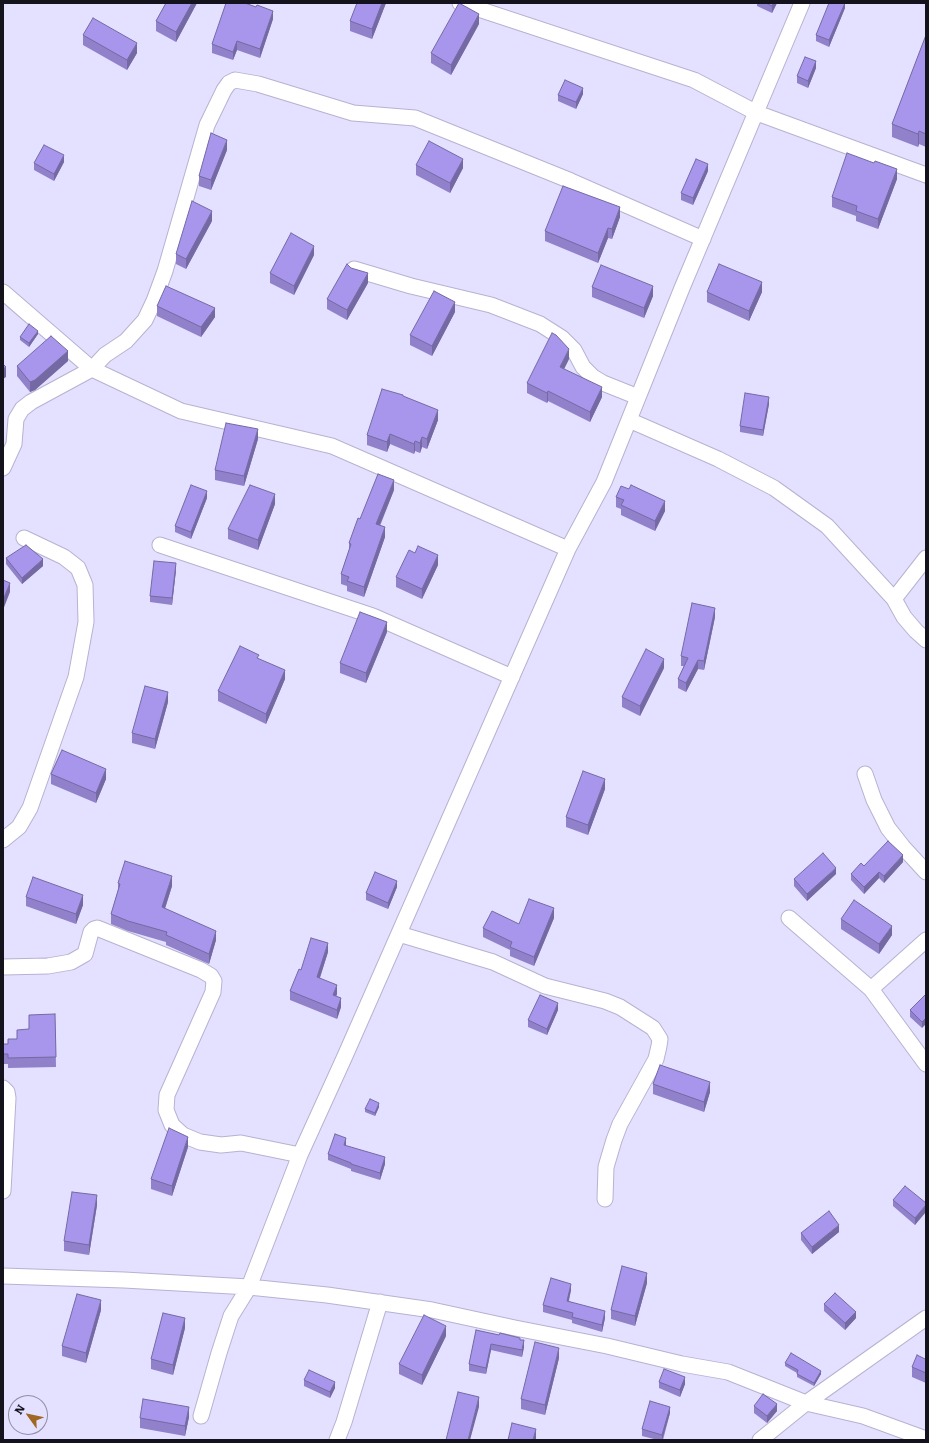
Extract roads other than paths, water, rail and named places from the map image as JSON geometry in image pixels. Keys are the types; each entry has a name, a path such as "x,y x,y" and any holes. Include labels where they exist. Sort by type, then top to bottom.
{"street":[{"path":"460,3 694,80 757,113 926,175"},
{"path":"201,1416 219,1353 232,1316 249,1287 300,1155 346,1056 568,549 604,482 703,239 802,3"},
{"path":"3,468 14,444 16,419 22,409 31,402 92,369 105,355 126,341 145,320 165,271 207,125 224,90 229,83 235,80 258,84 353,113 416,118 571,181 703,239"},
{"path":"354,268 411,286 491,305 540,324 562,338 574,350 583,367 593,377 603,384 638,397"},
{"path":"3,292 92,369 181,411 332,446 568,549"},
{"path":"629,420 718,459 774,488 827,526 894,599 904,616 916,631 926,640"},
{"path":"3,840 19,828 35,796 76,677 86,622 85,585 78,568 64,557 24,538"},
{"path":"160,545 373,616 512,677"},
{"path":"894,599 926,558"},
{"path":"865,774 874,800 888,828 926,872"},
{"path":"789,918 872,989 926,1064"},
{"path":"3,967 48,966 71,962 85,954 91,932 97,928 201,970 211,976 214,981 213,992 167,1095 166,1110 172,1125 183,1135 200,1142 221,1145 241,1143 300,1155"},
{"path":"399,934 493,962 545,986 605,1001 620,1007 653,1028 660,1040 656,1059 620,1124 614,1140 606,1167 605,1199"},
{"path":"872,989 926,940"},
{"path":"3,1088 7,1092 8,1098 3,1191"},
{"path":"3,1276 124,1280 249,1287 380,1302 432,1310 607,1346 682,1364 728,1372 806,1403 863,1416 926,1439"},
{"path":"337,1440 344,1422 380,1302"},
{"path":"760,1440 806,1403 926,1318"}]}
